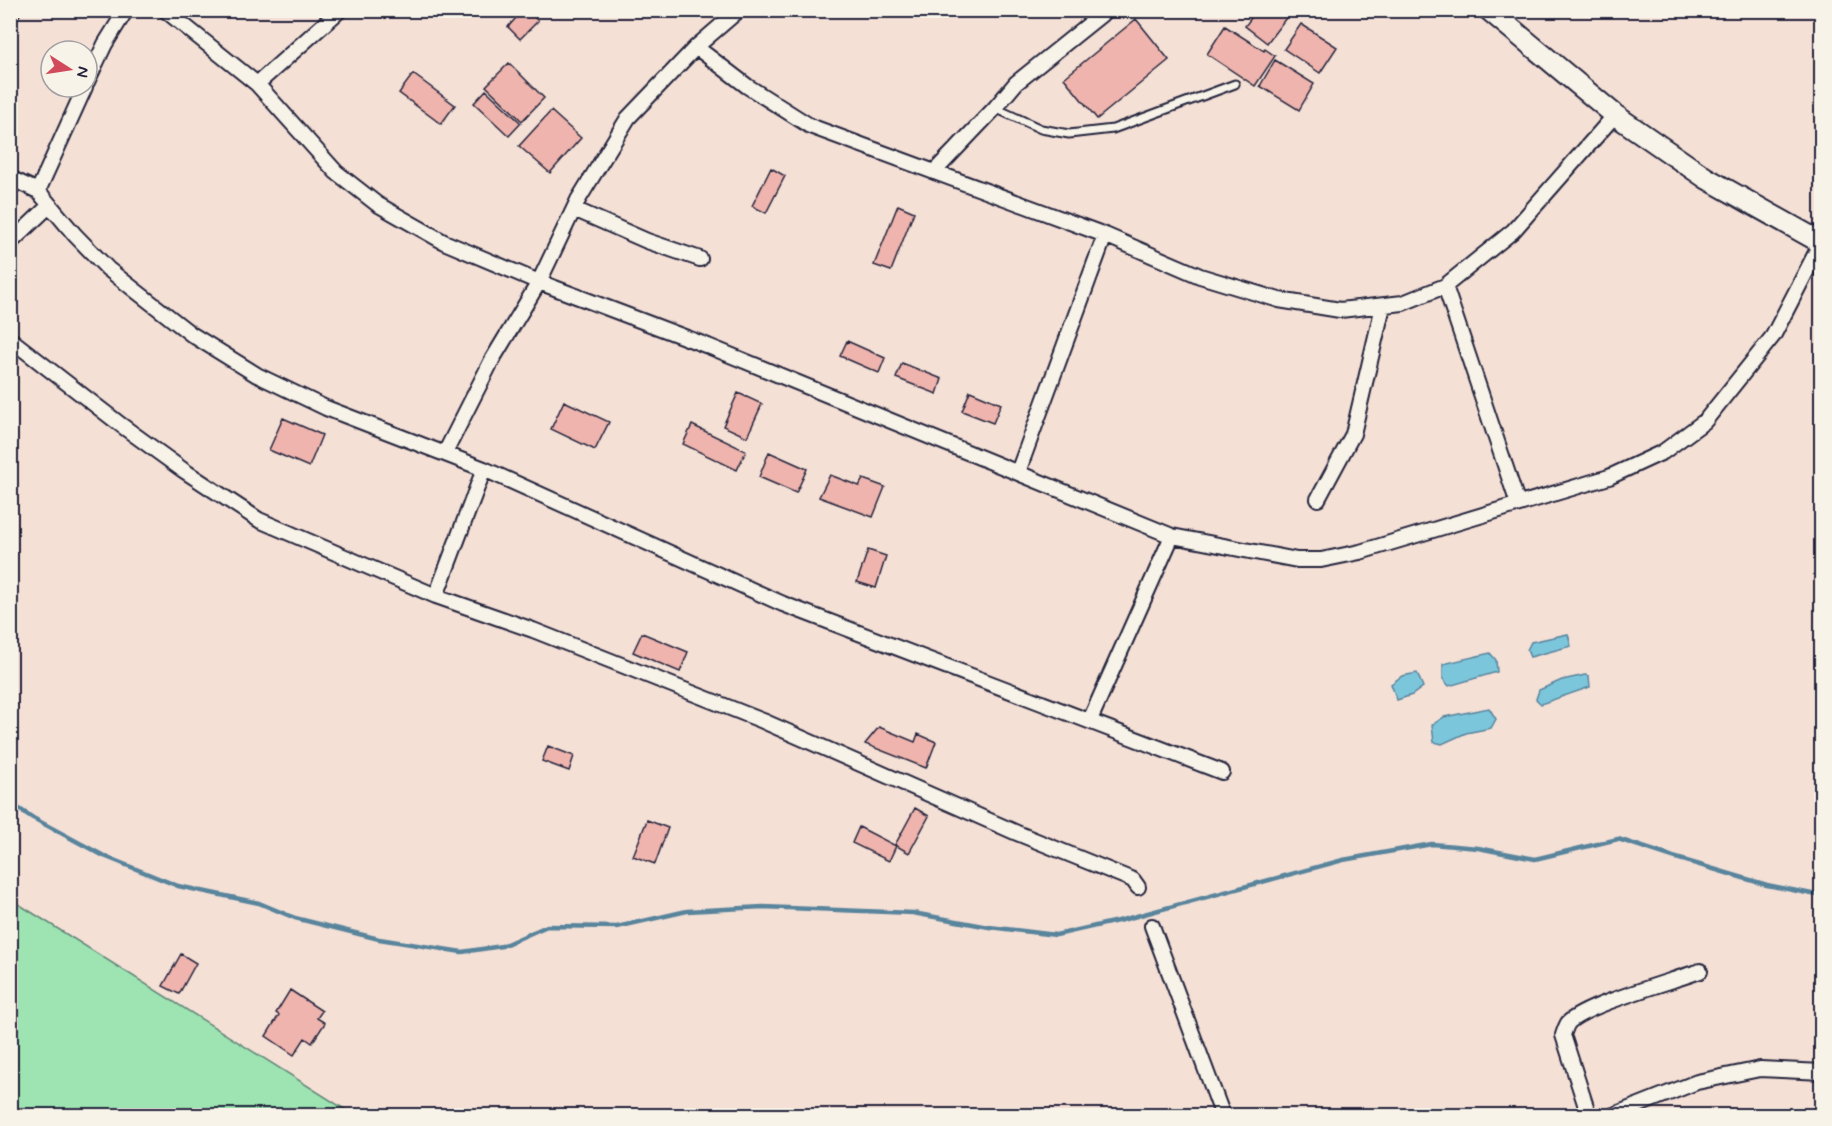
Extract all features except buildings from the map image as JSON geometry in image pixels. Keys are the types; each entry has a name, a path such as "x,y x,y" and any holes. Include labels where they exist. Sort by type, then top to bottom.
{"street":[{"path":"10,15 13,10"},
{"path":"99,57 126,10"},
{"path":"165,10 256,84 336,172 377,204 444,242 539,282 708,346 1172,536 1297,560 1321,560 1351,554 1609,477 1663,452 1705,421 1773,336 1821,243 1706,178 1615,115 1489,10"},
{"path":"256,84 340,10"},
{"path":"445,453 492,360 539,282 574,209 628,118 696,46 739,10"},
{"path":"935,171 1016,83 1107,10"},
{"path":"696,46 747,86 810,126 1105,235 1200,276 1279,300 1340,310 1403,303 1445,286 1513,231 1615,115"},
{"path":"38,191 80,99"},
{"path":"10,178 38,191 108,269 191,334 257,375 326,408 484,468 783,604 1222,772"},
{"path":"10,243 50,205"},
{"path":"574,209 647,241 700,259"},
{"path":"1018,472 1105,235"},
{"path":"1445,286 1518,504"},
{"path":"1318,499 1353,434 1383,306"},
{"path":"10,339 121,425 183,470 259,520 436,596 533,630 763,720 1017,833 1133,880 1138,888"},
{"path":"436,596 484,468"},
{"path":"1090,720 1172,536"},
{"path":"1152,926 1223,1116"},
{"path":"1589,1116 1563,1035 1568,1023 1606,1004 1700,971"},
{"path":"1611,1116 1697,1082 1760,1069 1821,1072"}],"lane":[{"path":"995,108 1041,129 1069,134 1113,129 1235,84"}],"green space":[{"path":"10,901 20,905 354,1115 11,1115"}],"water":[{"path":"1568,634 1571,646 1530,657 1527,650 1531,642"},
{"path":"1490,653 1496,660 1497,672 1449,686 1443,679 1443,664"},
{"path":"1417,673 1423,687 1412,695 1397,700 1391,684 1402,676"},
{"path":"1589,676 1590,687 1541,704 1536,699 1539,690 1562,680"},
{"path":"1489,708 1496,719 1491,728 1466,733 1442,744 1434,742 1432,725 1444,717"}],"waterway":[{"path":"10,803 104,856 178,886 259,903 295,918 379,939 462,952 502,946 547,926 617,927 687,911 763,907 913,913 989,927 1056,935 1122,920 1343,860 1432,844 1478,848 1535,859 1618,839 1767,885 1822,896"}]}
